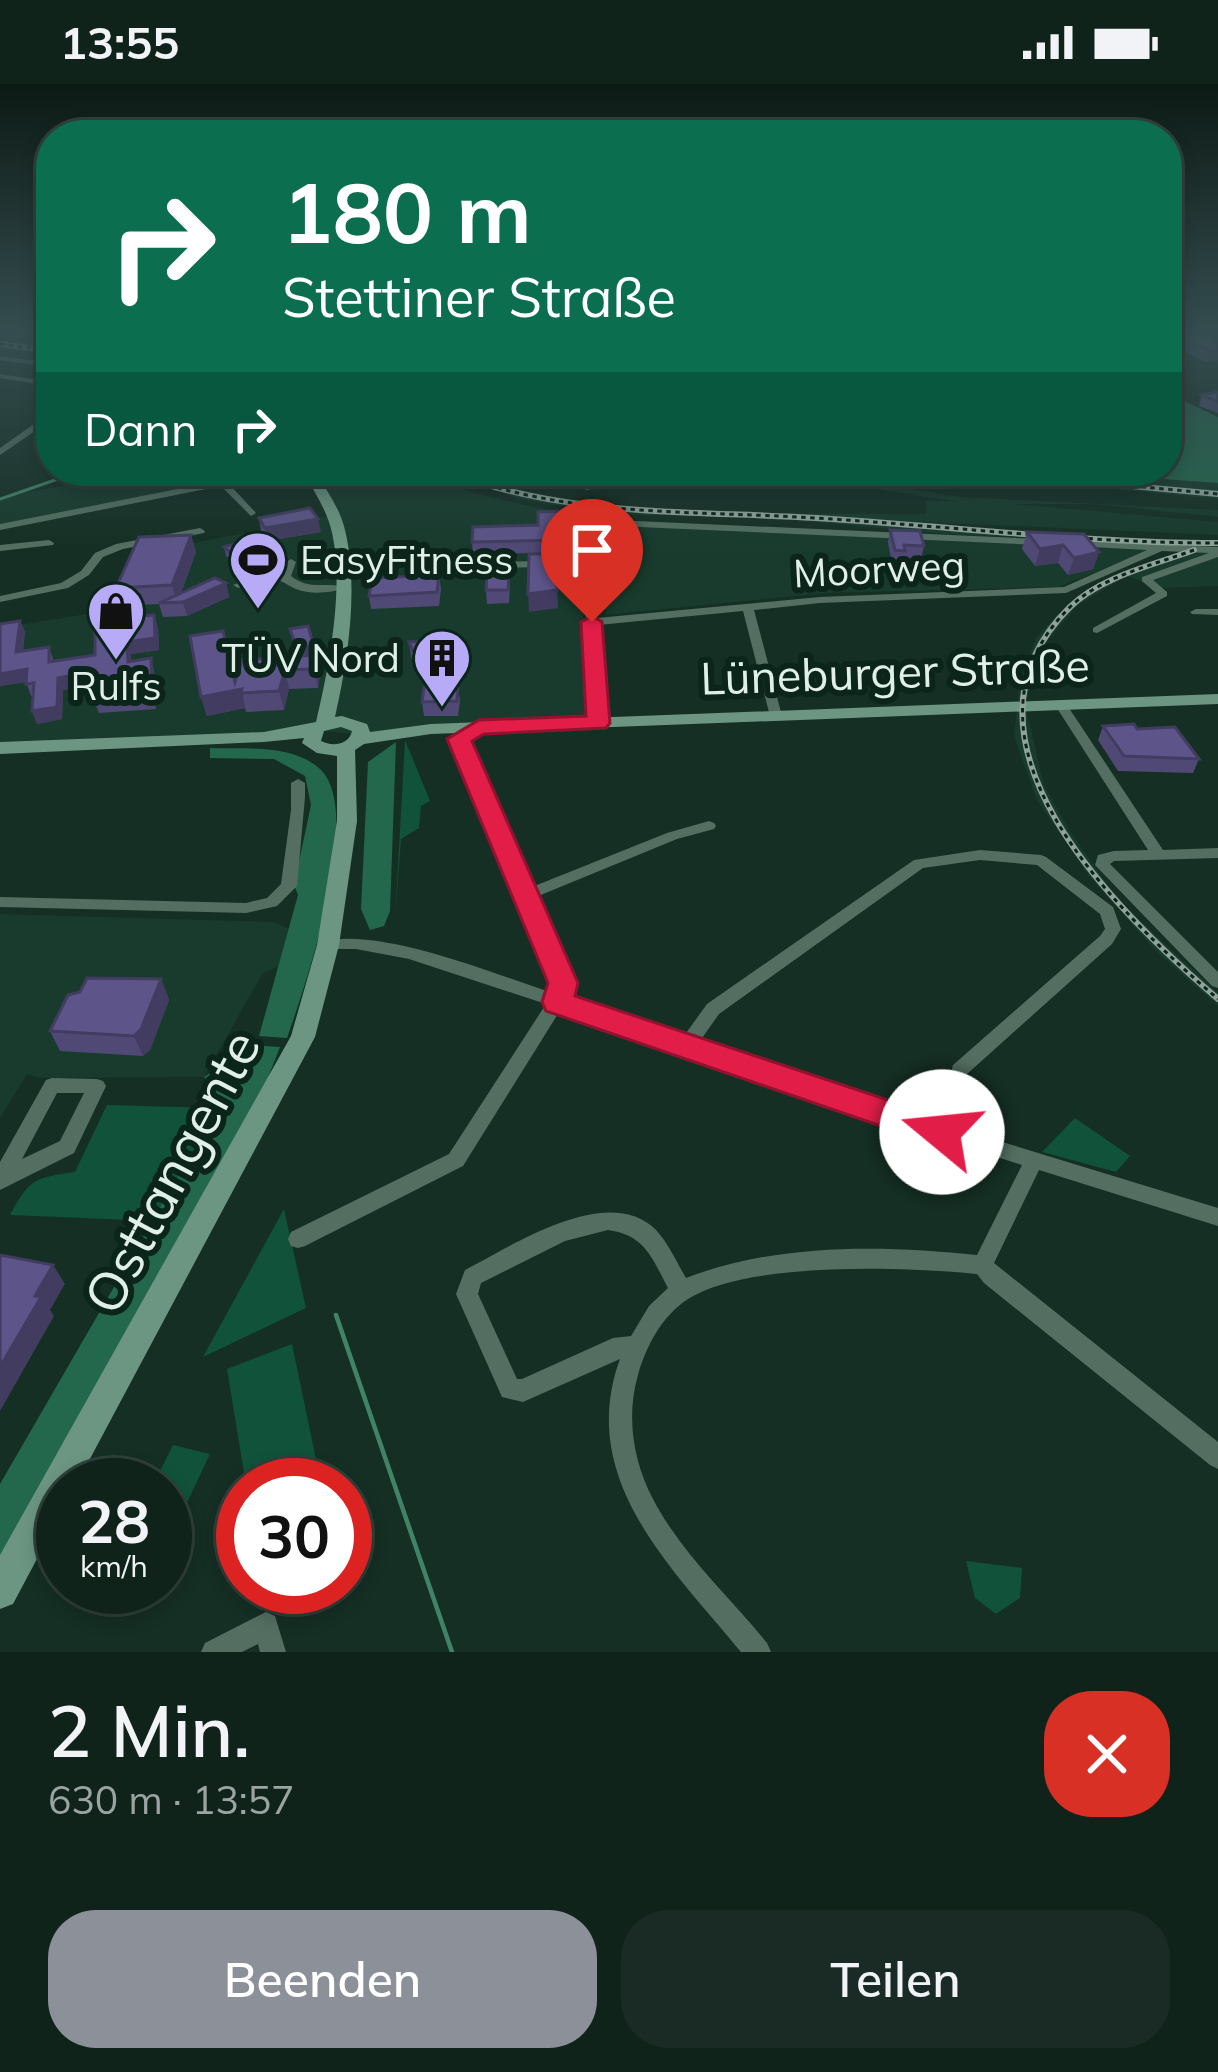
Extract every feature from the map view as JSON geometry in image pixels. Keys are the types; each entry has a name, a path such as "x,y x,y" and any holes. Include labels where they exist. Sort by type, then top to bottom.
{"main road":[{"path":"316,486 339,532 332,697 336,735"},
{"name":"Lüneburger Straße","path":"0,748 1218,699"},
{"name":"Osttangente","path":"0,1592 297,1051 328,945 347,821 336,735"}],"street":[{"path":"0,452 36,427"},
{"path":"0,527 209,486"},
{"path":"227,486 250,513"},
{"path":"598,723 586,526 591,523 1218,551"},
{"path":"0,599 64,586 107,550 200,531"},
{"path":"0,548 49,543"},
{"name":"Moorweg","path":"592,622 748,607 1066,590 1160,547"},
{"path":"1097,630 1162,595 1147,578 1218,551"},
{"path":"285,577 290,562"},
{"path":"462,566 588,563"},
{"path":"238,585 265,576 285,577 298,587 340,587"},
{"path":"748,607 776,716"},
{"path":"1196,612 1218,612"},
{"path":"1061,705 1159,855"},
{"path":"298,1239 456,1160 557,1002 563,983 460,749 471,731"},
{"path":"0,902 246,908 272,902 289,886 289,852 298,831 298,783"},
{"path":"525,896 672,836 709,826"},
{"path":"1218,853 1103,858 1105,870 1135,903 1218,982"},
{"path":"688,1044 712,1009 911,867 980,855 1041,860 1107,911 1114,920 1113,929 959,1070 942,1132"},
{"path":"328,945 356,943 410,953 688,1044 784,1082 1218,1217"},
{"path":"52,1085 97,1086 67,1147 2,1179 52,1085"},
{"path":"982,1264 1034,1160"},
{"path":"636,1346 614,1349 523,1390 510,1389 467,1294 472,1277 596,1219 625,1219 646,1234 682,1291"},
{"path":"758,1652 646,1514 631,1478 618,1410 636,1346 656,1314 682,1291 720,1275 757,1268 912,1261 982,1264"},
{"path":"982,1264 1218,1457"},
{"path":"214,1652 266,1625 273,1652"}],"shaded area":[{"path":"1218,483 1218,499 1082,486"},
{"path":"61,486 207,486 0,527 0,497"},
{"path":"317,486 455,486 575,516 593,725 376,736 313,730 0,748 0,628 118,609 142,553 332,516"},
{"path":"483,486 653,513 927,514 925,501 954,501 862,486 961,497 1218,510 1218,517 1095,504 1014,504 1218,522 1218,535 855,519 969,531 1218,541 1218,586 1157,588 1127,576 1078,605 1046,642 1025,704 1044,785 1069,830 1119,901 1218,993 1218,1006 1156,951 1090,877 1037,800 1014,736 1020,681 1036,638 1057,615 1082,593 1113,576 1208,545 945,534 773,518 608,514 520,499"},
{"path":"595,524 1147,551 1059,587 826,593 606,615"},
{"path":"405,740 430,801 421,806 419,828 401,839 395,920"},
{"path":"0,914 273,922 328,945 263,973 204,1077 40,1078 27,1074 0,1118"},
{"path":"107,1105 217,1108 155,1221 10,1215 34,1182 75,1172"},
{"path":"1075,1118 1130,1156 1116,1172 1042,1152"},
{"path":"284,1209 306,1308 203,1357"},
{"path":"292,1344 316,1458 242,1458 227,1369"},
{"path":"173,1445 210,1454 192,1492 192,1458 166,1458"},
{"path":"966,1561 1022,1568 1020,1598 996,1614 975,1598"}],"green space":[{"path":"1182,403 1218,417 1218,483 1182,480"},
{"path":"396,742 390,911 384,926 370,930 361,909 368,762"},
{"path":"210,748 295,755 319,768 332,789 336,820 327,899 287,1038 259,1036 298,895 294,885 311,805 305,776 274,759 210,758"},
{"path":"252,1045 280,1047 255,1111 58,1458 36,1458 36,1497 0,1560 0,1484 217,1109 203,1109 212,1089 204,1077"}],"building":[{"path":"310,508 318,519 265,528 259,518"},
{"path":"558,511 560,540 472,542 473,527 538,525 538,512"},
{"path":"890,530 920,531 924,546 904,545 905,551 895,550"},
{"path":"1027,532 1084,534 1099,552 1074,558 1063,545 1040,549"},
{"path":"191,535 172,585 116,588 139,537"},
{"path":"245,541 257,550 236,557 224,547"},
{"path":"529,554 556,554 557,590 528,594"},
{"path":"487,573 509,573 508,590 486,590"},
{"path":"439,575 437,592 369,596 372,578"},
{"path":"215,578 226,583 183,602 159,603"},
{"path":"154,615 155,638 127,642 128,662 151,658 152,697 94,701 95,671 58,678 57,707 32,711 34,683 26,684 27,669 0,674 0,624 20,621 16,652 49,647 49,662 95,655 95,619"},
{"path":"308,626 314,646 297,649 290,629"},
{"path":"223,631 235,682 242,660 316,655 314,669 285,670 279,691 241,693 242,689 201,697 190,636"},
{"path":"409,642 440,643 443,651 435,658 415,655"},
{"path":"424,687 458,687 457,701 422,702"},
{"path":"1134,724 1137,729 1175,727 1199,759 1124,756 1103,726"},
{"path":"87,978 161,979 134,1036 50,1031 68,995 80,992"},
{"path":"0,1255 53,1265 35,1296 41,1297 0,1367"}],"waterway":[{"path":"0,499 38,486"},
{"path":"336,1315 452,1652"}],"railway":[{"path":"491,486 629,509 1218,543"},
{"path":"1132,486 1218,494"},
{"path":"1194,550 1113,579 1070,607 1034,658 1023,712 1032,766 1056,820 1134,920 1218,999"}],"place":[{"name":"EasyFitness","path":"258,611"},
{"name":"Rulfs","path":"116,662"},
{"name":"TÜV Nord","path":"442,709"}],"route":[{"path":"592,622 598,723 479,728 459,739 563,983 557,1002 942,1132"}]}
